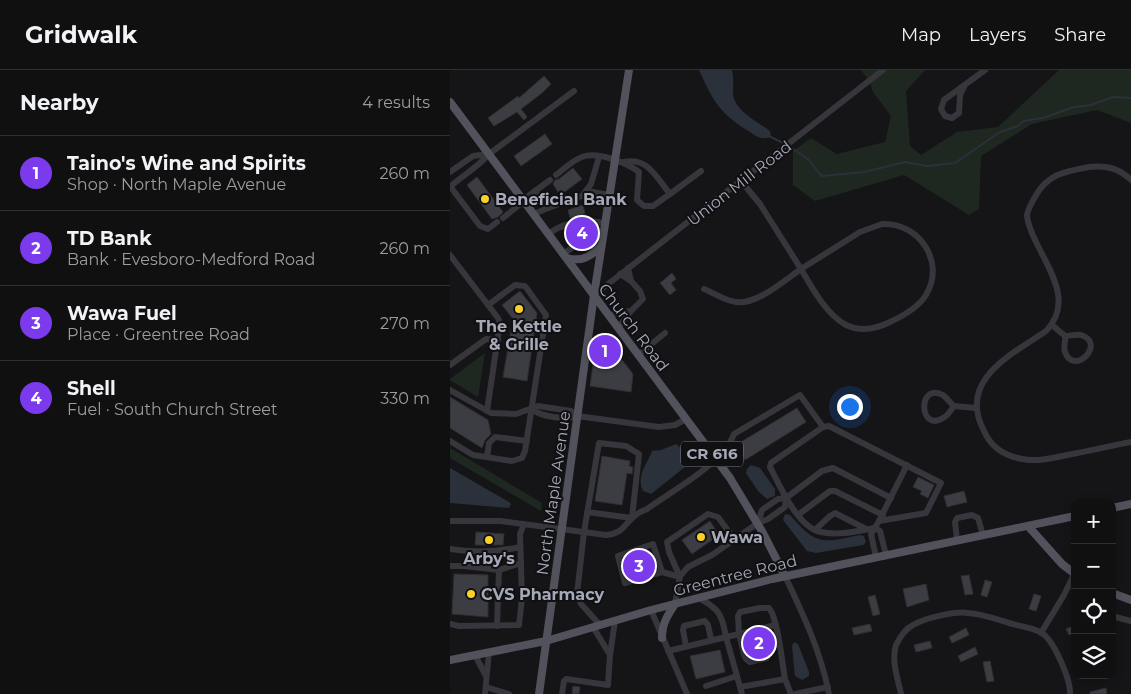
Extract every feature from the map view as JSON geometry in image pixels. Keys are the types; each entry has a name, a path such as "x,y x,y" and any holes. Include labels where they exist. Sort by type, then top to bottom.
{"main road":[{"name":"North Maple Avenue","path":"539,694 604,224 629,70"},
{"name":"Church Road","path":"450,102 746,502 785,576"},
{"path":"565,256 581,260 588,258 601,247"},
{"path":"1116,507 1131,504"},
{"name":"Greentree Road","path":"450,660 546,641 650,610 785,576 1071,517"},
{"path":"1028,526 1062,564 1071,571"},
{"path":"1116,595 1131,600"},
{"path":"662,638 662,627 675,604"}],"street":[{"name":"Union Mill Road","path":"594,295 883,70"},
{"path":"965,85 960,95 959,113 952,118 944,116 940,109 942,103 965,85 985,70"},
{"path":"549,181 488,229 480,226 450,187 479,166 489,154 574,91"},
{"path":"450,172 473,156 489,154"},
{"path":"556,175 581,157 588,155 624,162 639,172 637,200 644,206 653,206 701,171"},
{"path":"534,214 582,196 587,191 599,156"},
{"path":"624,162 633,160 642,162 670,194"},
{"path":"1131,180 1116,169 1096,166 1078,169 1052,178 1043,184 1036,194 1027,218 1034,239 1055,283 1059,295 1059,310 1052,325 1046,331 992,370 982,384 976,408 979,424 991,444 1008,455 1022,459 1051,458 1131,442"},
{"path":"704,289 728,300 743,302 765,293 801,269 860,232 875,226 890,224 905,228 918,236 928,249 933,264 929,289 914,308 884,325 869,329 847,326 825,306 801,269 760,204 741,181"},
{"path":"535,191 548,208"},
{"path":"587,191 609,195"},
{"path":"548,234 560,225 590,220 604,224"},
{"path":"565,256 578,244 601,247"},
{"path":"450,255 500,322 487,411"},
{"path":"628,268 631,281"},
{"path":"618,328 642,299 640,291 631,281 620,274"},
{"path":"450,441 473,455 512,461 519,460 524,455 546,315 525,286 520,284 515,285 488,305"},
{"path":"609,315 631,311"},
{"path":"1052,325 1065,336 1080,335 1087,339 1090,347 1088,355 1081,360 1069,357 1065,350 1065,336"},
{"path":"638,355 665,333"},
{"path":"450,365 486,338 498,340"},
{"path":"450,390 487,411 499,414 516,414 538,406 571,411 577,416 662,427 674,425 686,419"},
{"path":"450,521 500,521 606,535 617,534 632,518 716,460 730,443 734,434 800,394 823,427"},
{"path":"954,406 946,416 938,420 930,419 923,409 925,400 932,394 945,397 954,406 976,408"},
{"path":"880,522 926,513 941,483 829,426 823,427 771,463 770,467 786,498 808,527 820,532 836,534 875,528 880,531 886,555"},
{"path":"487,457 489,443 495,437 526,441"},
{"path":"610,655 597,626 581,604 577,594 584,532 598,443 626,446 638,454 632,518"},
{"path":"876,557 871,534 880,522 907,465"},
{"path":"758,523 762,510 778,498 786,498 822,471 833,468 891,498"},
{"path":"798,515 830,491 835,491 883,515"},
{"path":"675,604 680,577 688,567 712,555 758,523 768,519 785,507 786,498"},
{"path":"587,512 632,518"},
{"path":"680,577 662,572 625,583 618,556 653,544 667,542 708,514 718,516 734,539"},
{"path":"815,530 830,516 835,514 867,529"},
{"path":"958,540 956,520 972,515 978,518 983,535"},
{"path":"450,624 459,626 519,625 522,598 520,534 524,524"},
{"path":"667,542 669,552 680,577"},
{"path":"653,544 662,572"},
{"path":"450,549 468,552 520,547"},
{"path":"450,566 499,570 520,563"},
{"path":"496,626 499,570"},
{"path":"785,576 816,646 828,690 794,694"},
{"path":"1042,633 1071,582"},
{"path":"699,598 718,610 721,615 741,691 776,680 786,679"},
{"path":"781,655 750,662 746,659 739,634 738,616 740,612 760,608 769,608 772,612 791,694"},
{"path":"650,610 687,694"},
{"path":"901,694 895,669 896,648 903,633 912,625 941,616 968,612 1042,633 1054,647 1070,683 1070,694"},
{"path":"1116,617 1131,621"},
{"path":"606,694 614,621"},
{"path":"686,646 683,630 684,626 690,624 704,622 708,625 710,639"},
{"path":"668,651 710,639 775,625"},
{"path":"489,652 485,691 509,694"},
{"path":"475,655 486,676"},
{"path":"706,686 737,676"},
{"path":"562,694 566,679 608,685"}],"shaded area":[{"path":"699,70 732,70 734,100 742,111 770,131 771,137 757,137 724,113 713,98"},
{"path":"861,70 925,70 906,91 910,146 921,155 957,132 998,127 1059,70 1131,70 1131,123 1097,110 1032,124 981,156 979,209 969,215 904,175 815,201 793,185 793,151 811,138 837,154 885,142 891,116 873,92 870,82"},
{"path":"485,353 478,397 450,379"},
{"path":"676,444 691,457 690,463 651,494 643,491 641,475 652,451 661,450"},
{"path":"450,448 542,503 541,511 450,458"},
{"path":"751,465 760,468 775,489 775,496 767,499 758,491 746,473"},
{"path":"450,468 509,502 511,504 509,508 450,503"},
{"path":"785,514 790,515 807,532 821,540 837,540 860,535 864,536 866,542 863,545 816,553 807,551 783,520"},
{"path":"794,642 798,644 809,672 809,676 802,680 795,676 792,646"}],"building":[{"path":"544,76 551,84 521,109 527,117 524,120 517,112 494,126 488,118 518,96 519,98"},
{"path":"545,134 552,144 521,166 514,156"},
{"path":"573,168 582,179 563,193 561,190 558,192 553,184 555,180"},
{"name":"Beneficial Bank","path":"477,177 503,212 498,217 492,219 467,185"},
{"path":"583,205 585,214 570,218 568,210"},
{"path":"672,273 676,279 671,283 676,290 670,295 660,283"},
{"path":"520,291 537,313 527,381 503,377 513,319 502,305"},
{"path":"597,336 609,337 619,351 619,356 633,374 631,392 590,386"},
{"path":"450,397 488,420 491,434 485,440 482,448 450,428"},
{"path":"797,408 806,422 745,460 736,445"},
{"path":"602,456 630,461 629,466 633,467 632,474 627,473 622,505 595,501"},
{"path":"918,477 934,485 928,498 920,494 922,491 913,487"},
{"path":"964,491 967,502 947,507 944,496"},
{"name":"Wawa","path":"710,521 719,535 692,554 682,540"},
{"name":"Arby's","path":"476,532 504,534 503,545 475,545"},
{"path":"650,554 655,569 629,577 625,562"},
{"name":"CVS Pharmacy","path":"454,574 488,575 488,617 452,614"},
{"path":"969,575 973,594 965,595 961,576"},
{"path":"985,580 992,582 987,597 981,595"},
{"path":"926,584 929,600 907,607 903,589"},
{"path":"1034,594 1041,596 1036,611 1029,609"},
{"path":"875,595 880,614 873,616 868,597"},
{"path":"870,624 872,631 854,635 852,628"},
{"path":"1071,627 1071,634 1069,635 1066,629"},
{"path":"966,628 969,635 952,643 949,637"},
{"path":"930,641 932,648 916,652 914,645"},
{"path":"975,647 978,654 961,662 958,656"},
{"path":"720,650 725,672 696,679 690,656"},
{"path":"990,661 994,681 987,682 983,662"},
{"path":"573,686 580,687 579,694 572,694"},
{"path":"1106,688 1107,694 1090,694 1090,692"}],"waterway":[{"path":"789,146 809,160 822,176 864,172 905,162 927,166 955,163 1000,132 1018,126 1024,121 1043,118 1074,107 1091,105 1113,97 1131,98"},
{"path":"769,136 785,144"}],"place":[{"name":"Beneficial Bank","path":"485,199"},
{"name":"Shell","path":"582,233"},
{"name":"The Kettle & Grille","path":"519,309"},
{"name":"Taino's Wine and Spirits","path":"605,351"},
{"name":"Wawa","path":"701,537"},
{"name":"Arby's","path":"489,540"},
{"name":"Wawa Fuel","path":"639,566"},
{"name":"CVS Pharmacy","path":"471,594"},
{"name":"TD Bank","path":"759,643"}]}
